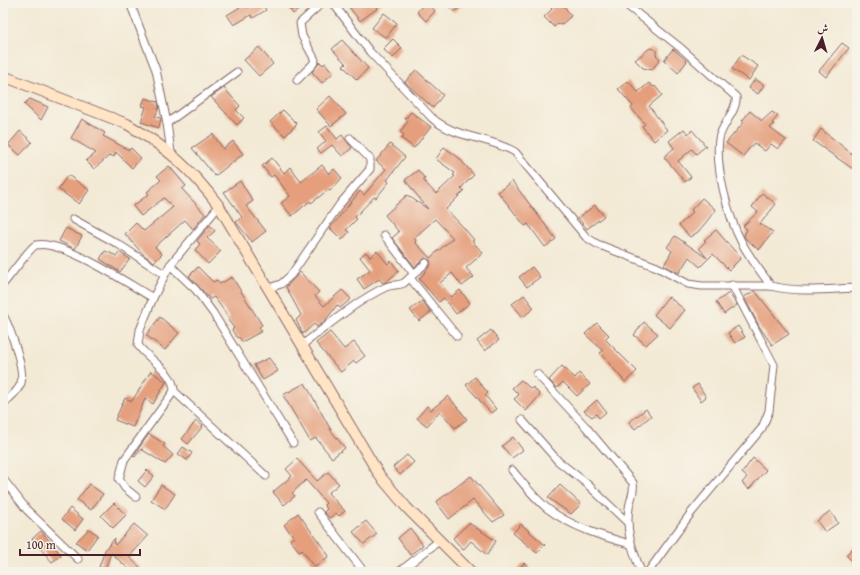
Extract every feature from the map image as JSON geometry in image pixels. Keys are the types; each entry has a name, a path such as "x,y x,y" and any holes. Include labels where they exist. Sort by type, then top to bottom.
{"main road":[{"path":"3,76 121,121 146,135 171,153 194,175 220,206 380,476 406,508 471,572"}],"street":[{"path":"130,3 156,70 167,123 171,153"},
{"path":"297,80 314,64 315,60 302,36 300,23 322,3"},
{"path":"333,3 370,52 440,126 451,131 502,144 515,152 586,237 597,244 657,267 688,284 702,286 771,286 787,289 810,290 857,288"},
{"path":"624,3 682,49 736,96 736,104 722,129 719,138 718,150 722,180 729,210 741,242 771,286"},
{"path":"167,123 237,72"},
{"path":"269,288 281,284 291,275 340,204 370,169 370,159 350,138"},
{"path":"136,497 125,488 119,479 120,469 124,460 174,391 174,386 170,378 143,353 138,345 140,330 164,274 220,206"},
{"path":"73,219 118,244 164,274"},
{"path":"384,235 412,276 457,336"},
{"path":"3,284 20,265 30,249 36,245 43,245 63,250 87,260 153,298"},
{"path":"302,345 362,302 388,286 400,285 426,263"},
{"path":"170,265 196,290 213,312 293,443"},
{"path":"648,572 691,513 762,428 768,415 774,364 732,285"},
{"path":"3,315 14,346 22,376 21,384 17,391 3,404"},
{"path":"537,374 586,427 633,483 634,488 627,522 630,544 641,572"},
{"path":"174,391 266,476"},
{"path":"522,420 558,461 586,483 627,522"},
{"path":"512,470 547,508 566,521 602,536 630,544"},
{"path":"3,479 27,510 78,559"},
{"path":"318,512 364,572"},
{"path":"399,572 439,541"}],"building":[{"path":"256,3 262,3 266,10 253,18 251,15 234,25 227,15 245,4 247,8"},
{"path":"290,3 308,3 293,14 287,5"},
{"path":"355,3 382,3 377,7 378,8 360,21 349,7"},
{"path":"425,3 435,3 431,7 435,11 426,21 417,12"},
{"path":"446,3 465,3 454,12"},
{"path":"556,3 562,3 571,16 561,25 558,23 554,27 544,17"},
{"path":"384,13 397,23 386,38 372,28"},
{"path":"393,39 402,48 393,58 383,49"},
{"path":"342,40 368,68 357,80 343,66 346,64 332,49"},
{"path":"842,43 849,48 826,77 819,71"},
{"path":"259,47 273,64 259,76 244,60"},
{"path":"650,48 656,50 656,55 660,59 652,70 643,68 635,60"},
{"path":"673,49 687,61 678,73 664,60"},
{"path":"741,55 758,66 749,80 732,69"},
{"path":"320,62 323,65 325,63 333,73 322,83 312,72"},
{"path":"416,70 443,95 433,108 405,82"},
{"path":"755,79 764,85 758,94 749,88"},
{"path":"628,81 638,92 649,83 653,87 655,86 662,95 649,106 667,130 654,141 642,126 645,124 631,108 633,106 618,89"},
{"path":"224,88 240,106 236,110 244,118 237,125 211,97"},
{"path":"330,96 346,114 331,126 316,109"},
{"path":"145,98 158,102 159,107 155,117 161,118 159,128 141,122 146,107 142,106"},
{"path":"30,99 48,107 41,120 24,104"},
{"path":"283,110 297,124 285,136 270,122"},
{"path":"750,111 762,121 772,112 778,116 770,128 786,140 778,149 771,144 765,151 754,143 743,156 726,143 744,122 742,121"},
{"path":"411,112 431,127 414,148 401,138 404,135 400,132 408,121 405,119"},
{"path":"82,119 105,133 103,136 129,150 131,148 141,158 132,168 116,152 114,157 110,155 94,169 86,161 96,153 71,138"},
{"path":"327,126 337,139 342,135 352,148 342,156 332,145 321,153 317,149 326,141 319,132"},
{"path":"684,129 688,134 692,130 706,146 696,154 692,149 678,161 691,177 685,182 664,157 674,148 669,141"},
{"path":"821,129 857,158 857,164 853,169 813,141"},
{"path":"20,131 32,142 20,155 8,145"},
{"path":"213,134 223,149 233,141 243,154 215,176 192,148"},
{"path":"390,144 405,157 387,180 389,182 376,198 374,197 355,217 357,219 346,230 349,232 342,240 330,228 360,191 364,195 386,169 376,161"},
{"path":"444,147 458,157 474,175 461,188 464,191 446,209 465,229 474,240 472,241 483,253 466,268 474,277 462,286 452,273 440,283 451,297 460,290 470,303 456,314 444,298 439,302 419,279 431,265 430,260 425,258 415,267 392,238 399,232 385,215 407,195 428,209 405,180 418,170 425,179 423,180 436,194 455,176 453,175 455,173 436,159","holes":["435,219 453,238 430,258 415,242 416,240 414,238"]},
{"path":"272,158 284,173 290,167 301,182 322,165 329,174 334,169 342,178 330,191 328,190 311,203 310,201 292,216 281,203 290,196 274,175 271,177 262,166"},
{"path":"169,166 186,186 182,189 205,214 193,229 185,220 155,247 162,254 154,262 144,255 125,234 136,223 144,231 173,207 164,198 141,216 133,206 149,194 147,192 161,180 157,176"},
{"path":"68,175 89,190 79,204 58,189"},
{"path":"240,181 253,201 246,206 266,231 252,242 236,222 242,217 224,192"},
{"path":"512,181 556,239 545,247 528,224 525,226 498,192"},
{"path":"762,193 776,204 760,224 773,232 759,250 744,236 747,229 743,226 758,212 752,207"},
{"path":"702,198 716,210 698,232 690,237 679,225 693,212 691,210"},
{"path":"595,205 604,216 587,229 578,218"},
{"path":"210,225 215,231 207,238 221,251 208,264 195,250 200,244 197,241"},
{"path":"66,228 82,236 75,249 59,241"},
{"path":"716,230 741,258 729,270 713,254 700,267 689,257 679,273 664,265 672,251 667,247 675,236 707,258 699,248 706,241 704,240"},
{"path":"105,251 117,256 119,252 130,259 120,272 100,259"},
{"path":"377,251 388,264 391,261 399,271 386,282 383,283 379,279 364,289 357,279 370,270 360,257 366,252 370,257"},
{"path":"198,267 213,282 217,280 220,284 232,277 262,325 259,327 262,331 242,342 239,337 237,338 232,330 234,328 228,320 230,319 214,297 210,299 189,276"},
{"path":"532,267 540,277 527,287 519,277"},
{"path":"300,272 319,292 315,296 324,306 342,290 351,299 340,308 337,305 325,321 317,327 314,324 303,334 296,320 301,315 286,287"},
{"path":"755,291 789,334 772,345 759,326 744,297"},
{"path":"729,293 737,305 724,314 716,302"},
{"path":"524,295 534,308 523,317 512,304"},
{"path":"669,297 685,310 670,328 654,315"},
{"path":"422,301 431,312 419,321 410,310"},
{"path":"160,317 179,333 165,350 146,335"},
{"path":"644,322 658,334 646,345 634,335"},
{"path":"597,323 609,335 605,339 637,371 625,382 600,353 603,351 585,334"},
{"path":"738,326 745,337 735,343 728,333"},
{"path":"491,330 499,340 485,351 477,341"},
{"path":"330,332 344,349 354,342 365,356 356,363 354,361 341,372 316,343"},
{"path":"269,358 278,371 263,380 254,365"},
{"path":"562,366 575,378 579,373 590,384 577,396 563,382 557,388 549,380"},
{"path":"151,371 166,382 153,404 145,399 133,427 115,420 125,398 132,401"},
{"path":"475,377 488,393 485,395 496,409 491,413 466,385"},
{"path":"521,380 531,389 533,387 540,395 526,411 514,399 519,395 512,388"},
{"path":"305,383 332,432 345,448 332,458 316,438 310,441 283,395"},
{"path":"698,384 706,397 701,401 692,388"},
{"path":"448,396 467,419 455,428 440,411 427,426 417,418 427,406 431,410"},
{"path":"597,400 606,412 599,418 596,414 592,417 584,411"},
{"path":"646,409 651,416 635,429 629,422"},
{"path":"196,421 203,426 188,444 182,439"},
{"path":"149,434 165,444 163,446 173,455 165,464 141,449 135,457 133,456"},
{"path":"513,437 523,450 512,458 502,446"},
{"path":"183,447 192,453 187,460 178,454"},
{"path":"407,455 414,462 400,475 393,467"},
{"path":"753,458 766,470 749,489 742,483 747,477 742,473"},
{"path":"297,459 317,481 328,472 339,484 328,493 345,511 339,516 336,513 330,518 324,512 327,509 324,505 326,503 306,480 292,493 295,496 284,505 273,492 292,476 286,469"},
{"path":"147,470 154,476 145,487 138,481"},
{"path":"471,476 504,515 493,522 473,500 449,519 436,502"},
{"path":"89,484 103,494 91,510 77,500"},
{"path":"161,485 175,494 165,509 151,500"},
{"path":"560,485 581,504 571,514 548,498"},
{"path":"114,503 126,515 113,528 101,516"},
{"path":"70,508 83,519 75,530 62,519"},
{"path":"830,511 838,523 825,532 817,521"},
{"path":"298,513 329,556 315,567 302,550 300,552 290,540 294,537 284,525"},
{"path":"366,521 377,534 364,544 353,532"},
{"path":"469,523 496,541 487,555 471,541 463,550 453,538"},
{"path":"134,524 148,536 129,557 141,568 138,572 132,572 111,553 105,569 99,567 105,550 115,538 115,545"},
{"path":"521,524 545,545 537,553 513,533"},
{"path":"410,528 423,545 410,555 398,538"},
{"path":"89,529 98,535 87,550 76,542"},
{"path":"41,531 61,555 52,562 32,539"},
{"path":"857,544 857,566 846,555"},
{"path":"524,563 535,572 516,572"}]}
